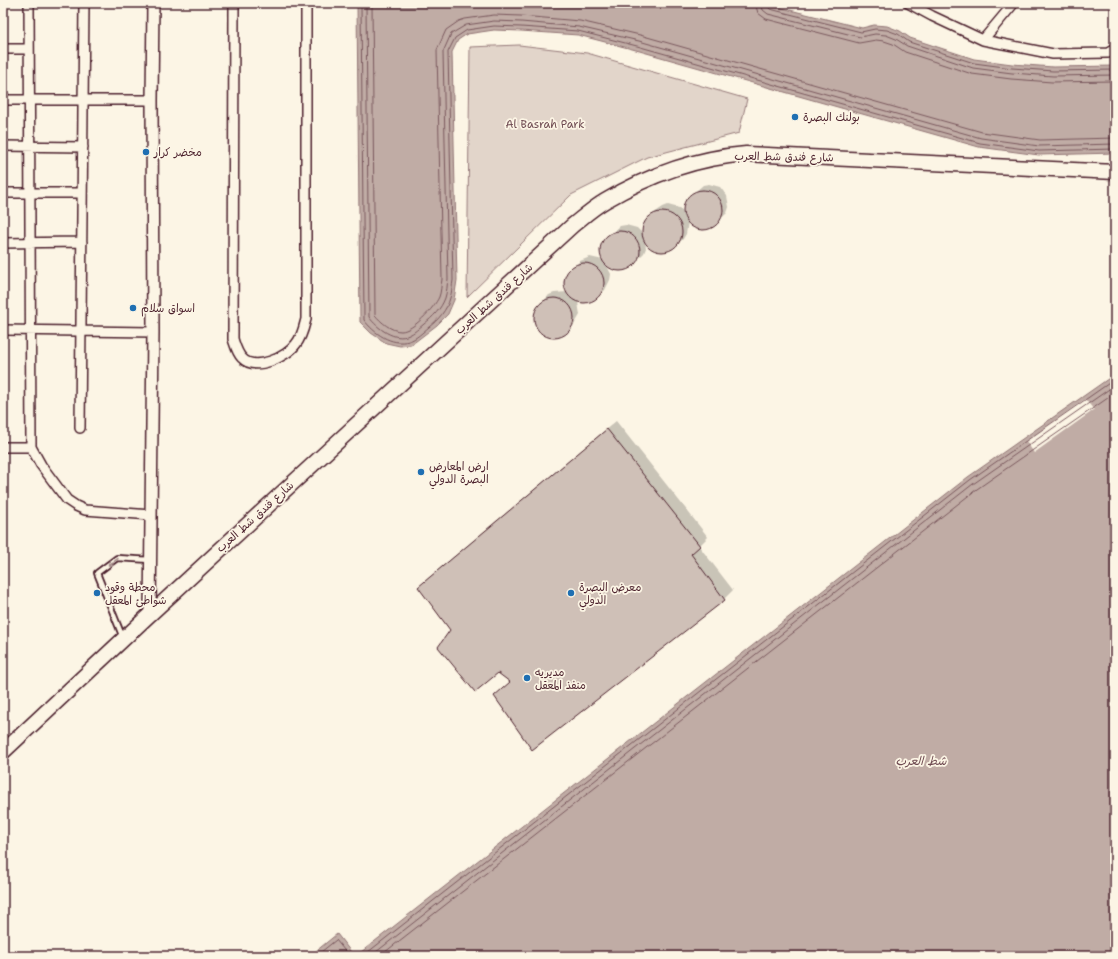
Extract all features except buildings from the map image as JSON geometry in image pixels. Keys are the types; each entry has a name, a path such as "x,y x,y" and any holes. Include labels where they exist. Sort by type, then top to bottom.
{"main road":[{"name":"شارع فندق شط العرب","path":"3,752 150,613 573,225 604,202 652,176 676,167 710,159 746,154 1115,172"}],"street":[{"path":"29,3 31,447 41,465 67,500 76,506 86,510 151,515"},
{"path":"80,428 84,3"},
{"path":"150,613 153,332 153,3"},
{"path":"234,3 233,339 237,351 242,359 253,364 272,361 285,355 296,344 302,334 306,319 306,3"},
{"path":"908,3 983,40 1053,54 1108,53 1115,49"},
{"path":"983,40 1014,3"},
{"path":"3,48 29,49"},
{"path":"3,100 152,100"},
{"path":"3,146 83,147"},
{"path":"3,193 82,193"},
{"path":"3,243 82,242"},
{"path":"3,330 153,332"},
{"path":"3,447 31,447"}],"lane":[{"path":"123,639 97,573 117,558 151,560"}],"green space":[{"name":"Al Basrah Park","path":"519,45 587,53 747,99 739,133 647,157 571,195 467,297 470,47"}],"water":[{"path":"357,3 762,3 862,28 874,25 887,26 900,31 910,38 974,59 1053,67 1115,66 1115,153 1039,155 979,147 578,35 494,30 467,34 458,40 452,52 457,280 454,300 448,314 437,325 411,345 400,346 386,343 371,333 360,322"},
{"name":"شط العرب","path":"1115,374 1115,956 356,956 968,477"},
{"path":"337,934 354,956 310,956"}],"pier":[{"path":"1085,399 1094,410 1034,453 1026,441"}],"place":[{"name":"بولنك البصرة","path":"795,117"},
{"name":"مخضر كرار","path":"146,152"},
{"name":"اسواق سلام","path":"133,308"},
{"name":"ارض المعارض البصرة الدولي","path":"421,472"},
{"name":"محطة وقود شواطئ المعقل","path":"97,593"},
{"name":"معرض البصرة الدولي","path":"571,593"},
{"name":"مديريه منفذ المعقل","path":"527,678"}]}
